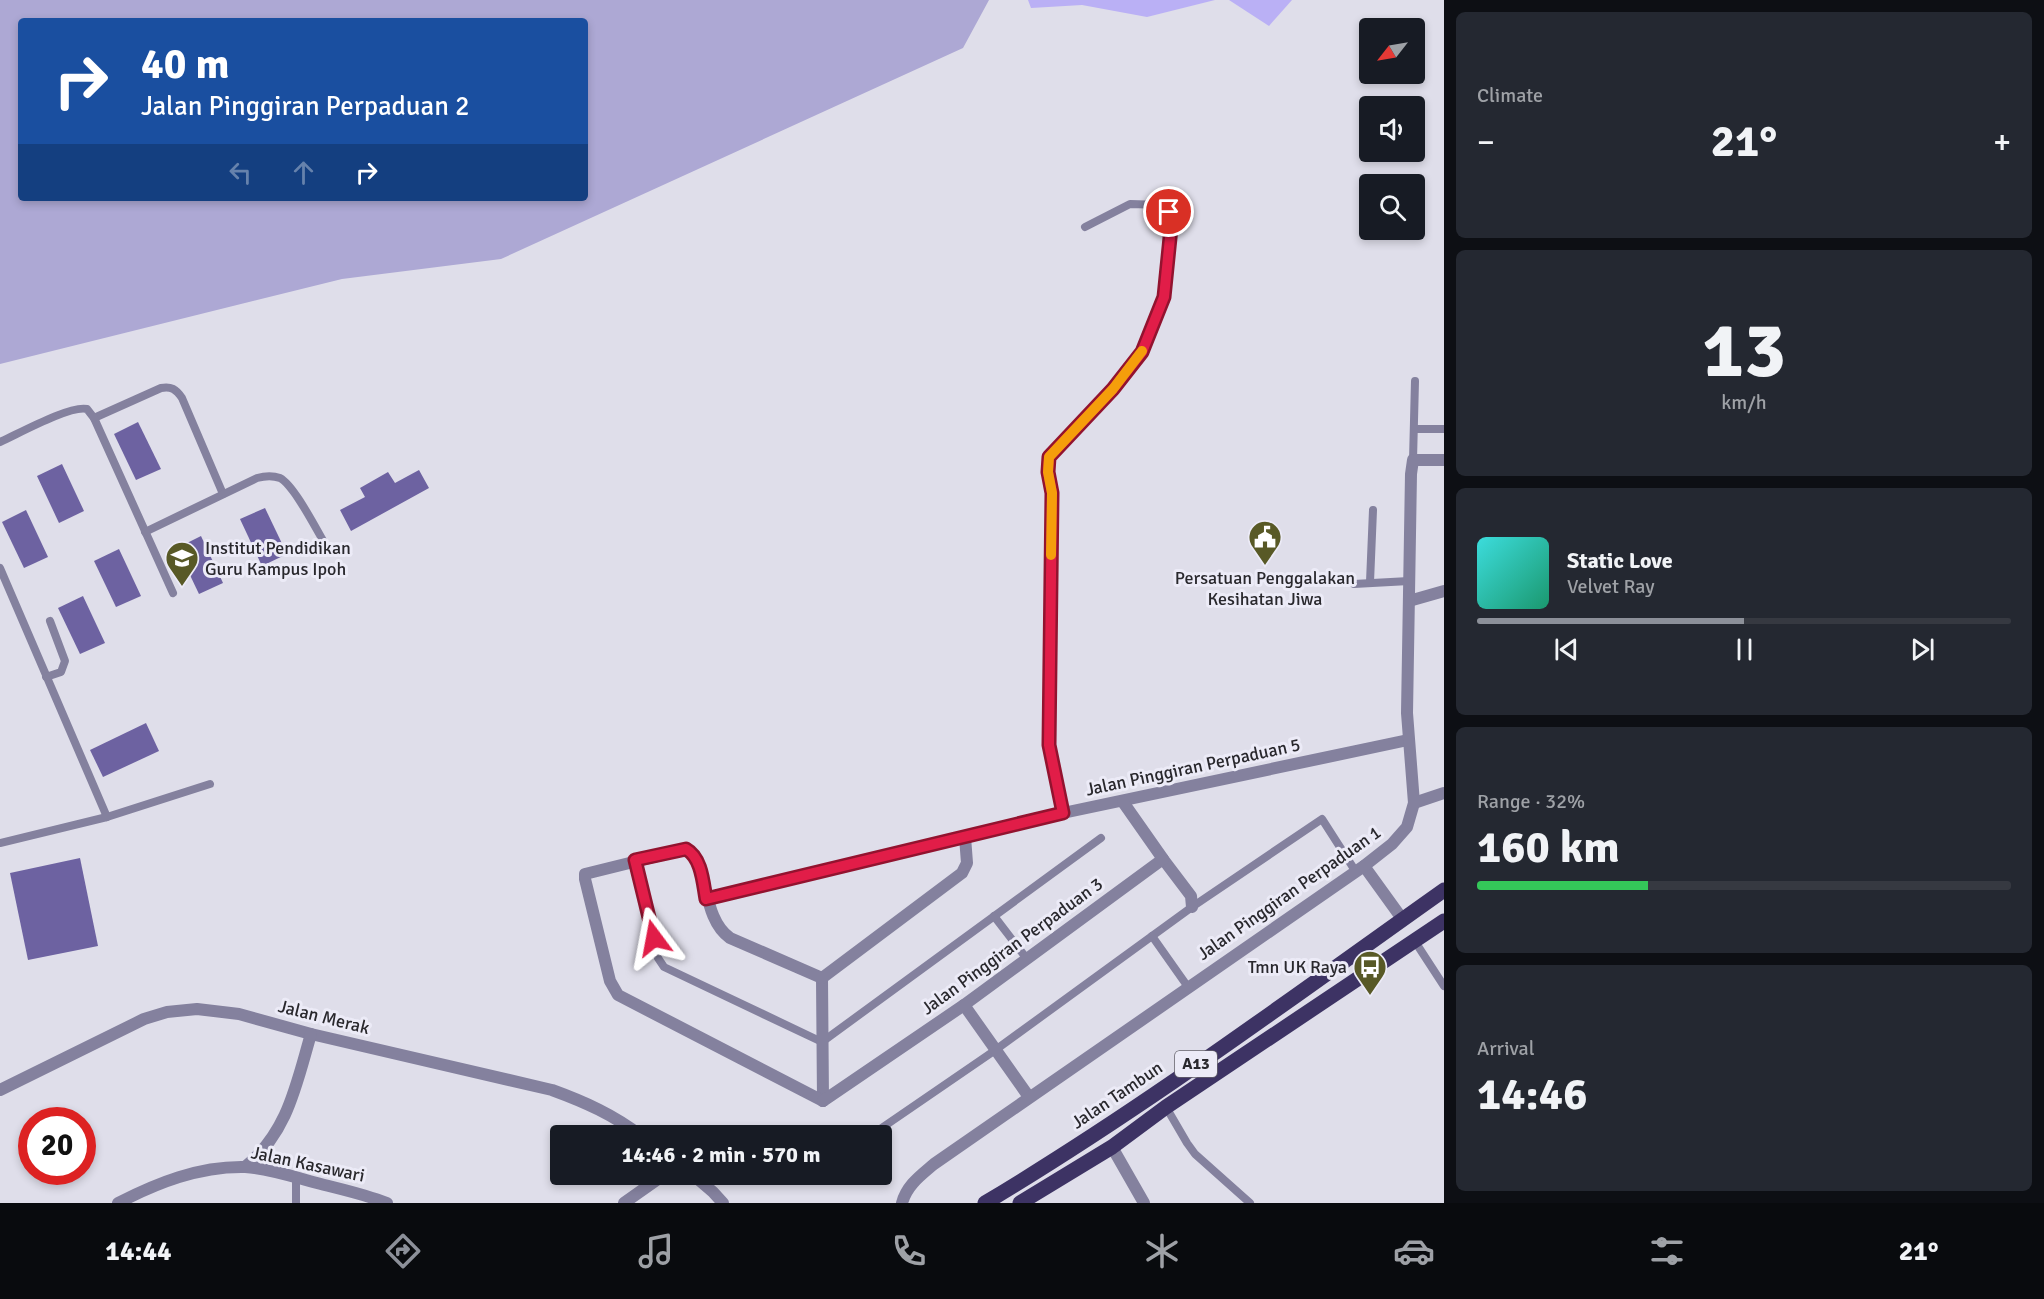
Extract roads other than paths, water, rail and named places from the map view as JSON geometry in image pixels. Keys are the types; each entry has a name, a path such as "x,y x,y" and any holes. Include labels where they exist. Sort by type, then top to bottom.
{"main road":[{"name":"Jalan Tambun","path":"985,1203 1071,1150 1444,890"},
{"path":"1402,920 1412,928 1418,928 1444,914"},
{"name":"Jalan Tambun","path":"1020,1203 1112,1147 1166,1107 1444,921"},
{"path":"1273,1011 1342,971 1378,946 1392,940 1414,940"},
{"path":"1166,1107 1166,1098 1170,1092 1197,1063"},
{"path":"1071,1150 1147,1103 1156,1101 1166,1107"}],"street":[{"path":"1413,460 1444,460"},
{"name":"Jalan Pinggiran Perpaduan 1","path":"902,1203 905,1192 934,1164 1360,869 1392,844 1407,827 1414,802 1408,740 1409,580 1413,460"},
{"path":"1409,601 1444,591"},
{"name":"Jalan Pinggiran Perpaduan 5","path":"706,899 1063,813 1408,740"},
{"path":"1414,802 1444,793"},
{"path":"1123,801 1191,896 1192,907"},
{"path":"822,978 962,873 968,863 965,837"},
{"path":"686,849 693,852 697,859 706,899 717,926 730,938 822,978 823,1101 618,995 613,989 584,875 587,872 686,849"},
{"name":"Jalan Pinggiran Perpaduan 3","path":"823,1101 964,1005 1163,859"},
{"path":"1360,869 1402,920"},
{"path":"964,1005 994,1051 1029,1097"},
{"name":"Jalan Merak","path":"0,1090 144,1019 167,1012 197,1009 239,1014 311,1034 552,1090 588,1103 627,1125"},
{"path":"245,1167 265,1150 285,1117 311,1034"},
{"path":"1112,1147 1144,1203"},
{"name":"Jalan Kasawari","path":"118,1203 139,1198 161,1182 190,1174 245,1167 372,1197 387,1203"},
{"path":"624,1203 650,1185"},
{"path":"705,1185 723,1203"}],"lane":[{"path":"1063,813 1049,745 1052,493 1048,472 1049,457 1113,389 1142,352 1164,297 1172,218 1162,205 1130,204 1086,227"},
{"path":"1413,460 1415,381"},
{"path":"94,418 160,388 174,388 183,398 223,494"},
{"path":"0,442 78,408 87,409 94,418 173,593"},
{"path":"1414,429 1444,429"},
{"path":"145,532 257,478 278,477 292,488 328,549"},
{"path":"1370,582 1373,510"},
{"path":"0,568 106,817"},
{"path":"1354,584 1409,580"},
{"path":"46,677 61,672 65,662 50,621"},
{"path":"0,843 106,817 210,784"},
{"path":"886,1125 994,1051 1192,907 1322,819 1360,869"},
{"path":"635,860 658,958 664,967 822,1042 1101,838"},
{"path":"994,916 1027,959"},
{"path":"1152,936 1188,987"},
{"path":"1414,940 1444,986"},
{"path":"1166,1107 1186,1143 1195,1154 1250,1203"},
{"path":"296,1178 296,1203"}],"place":[{"name":"Persatuan Penggalakan Kesihatan Jiwa","path":"1265,566"},
{"name":"Institut Pendidikan Guru Kampus Ipoh","path":"182,587"},
{"name":"Tmn UK Raya","path":"1370,996"}]}
